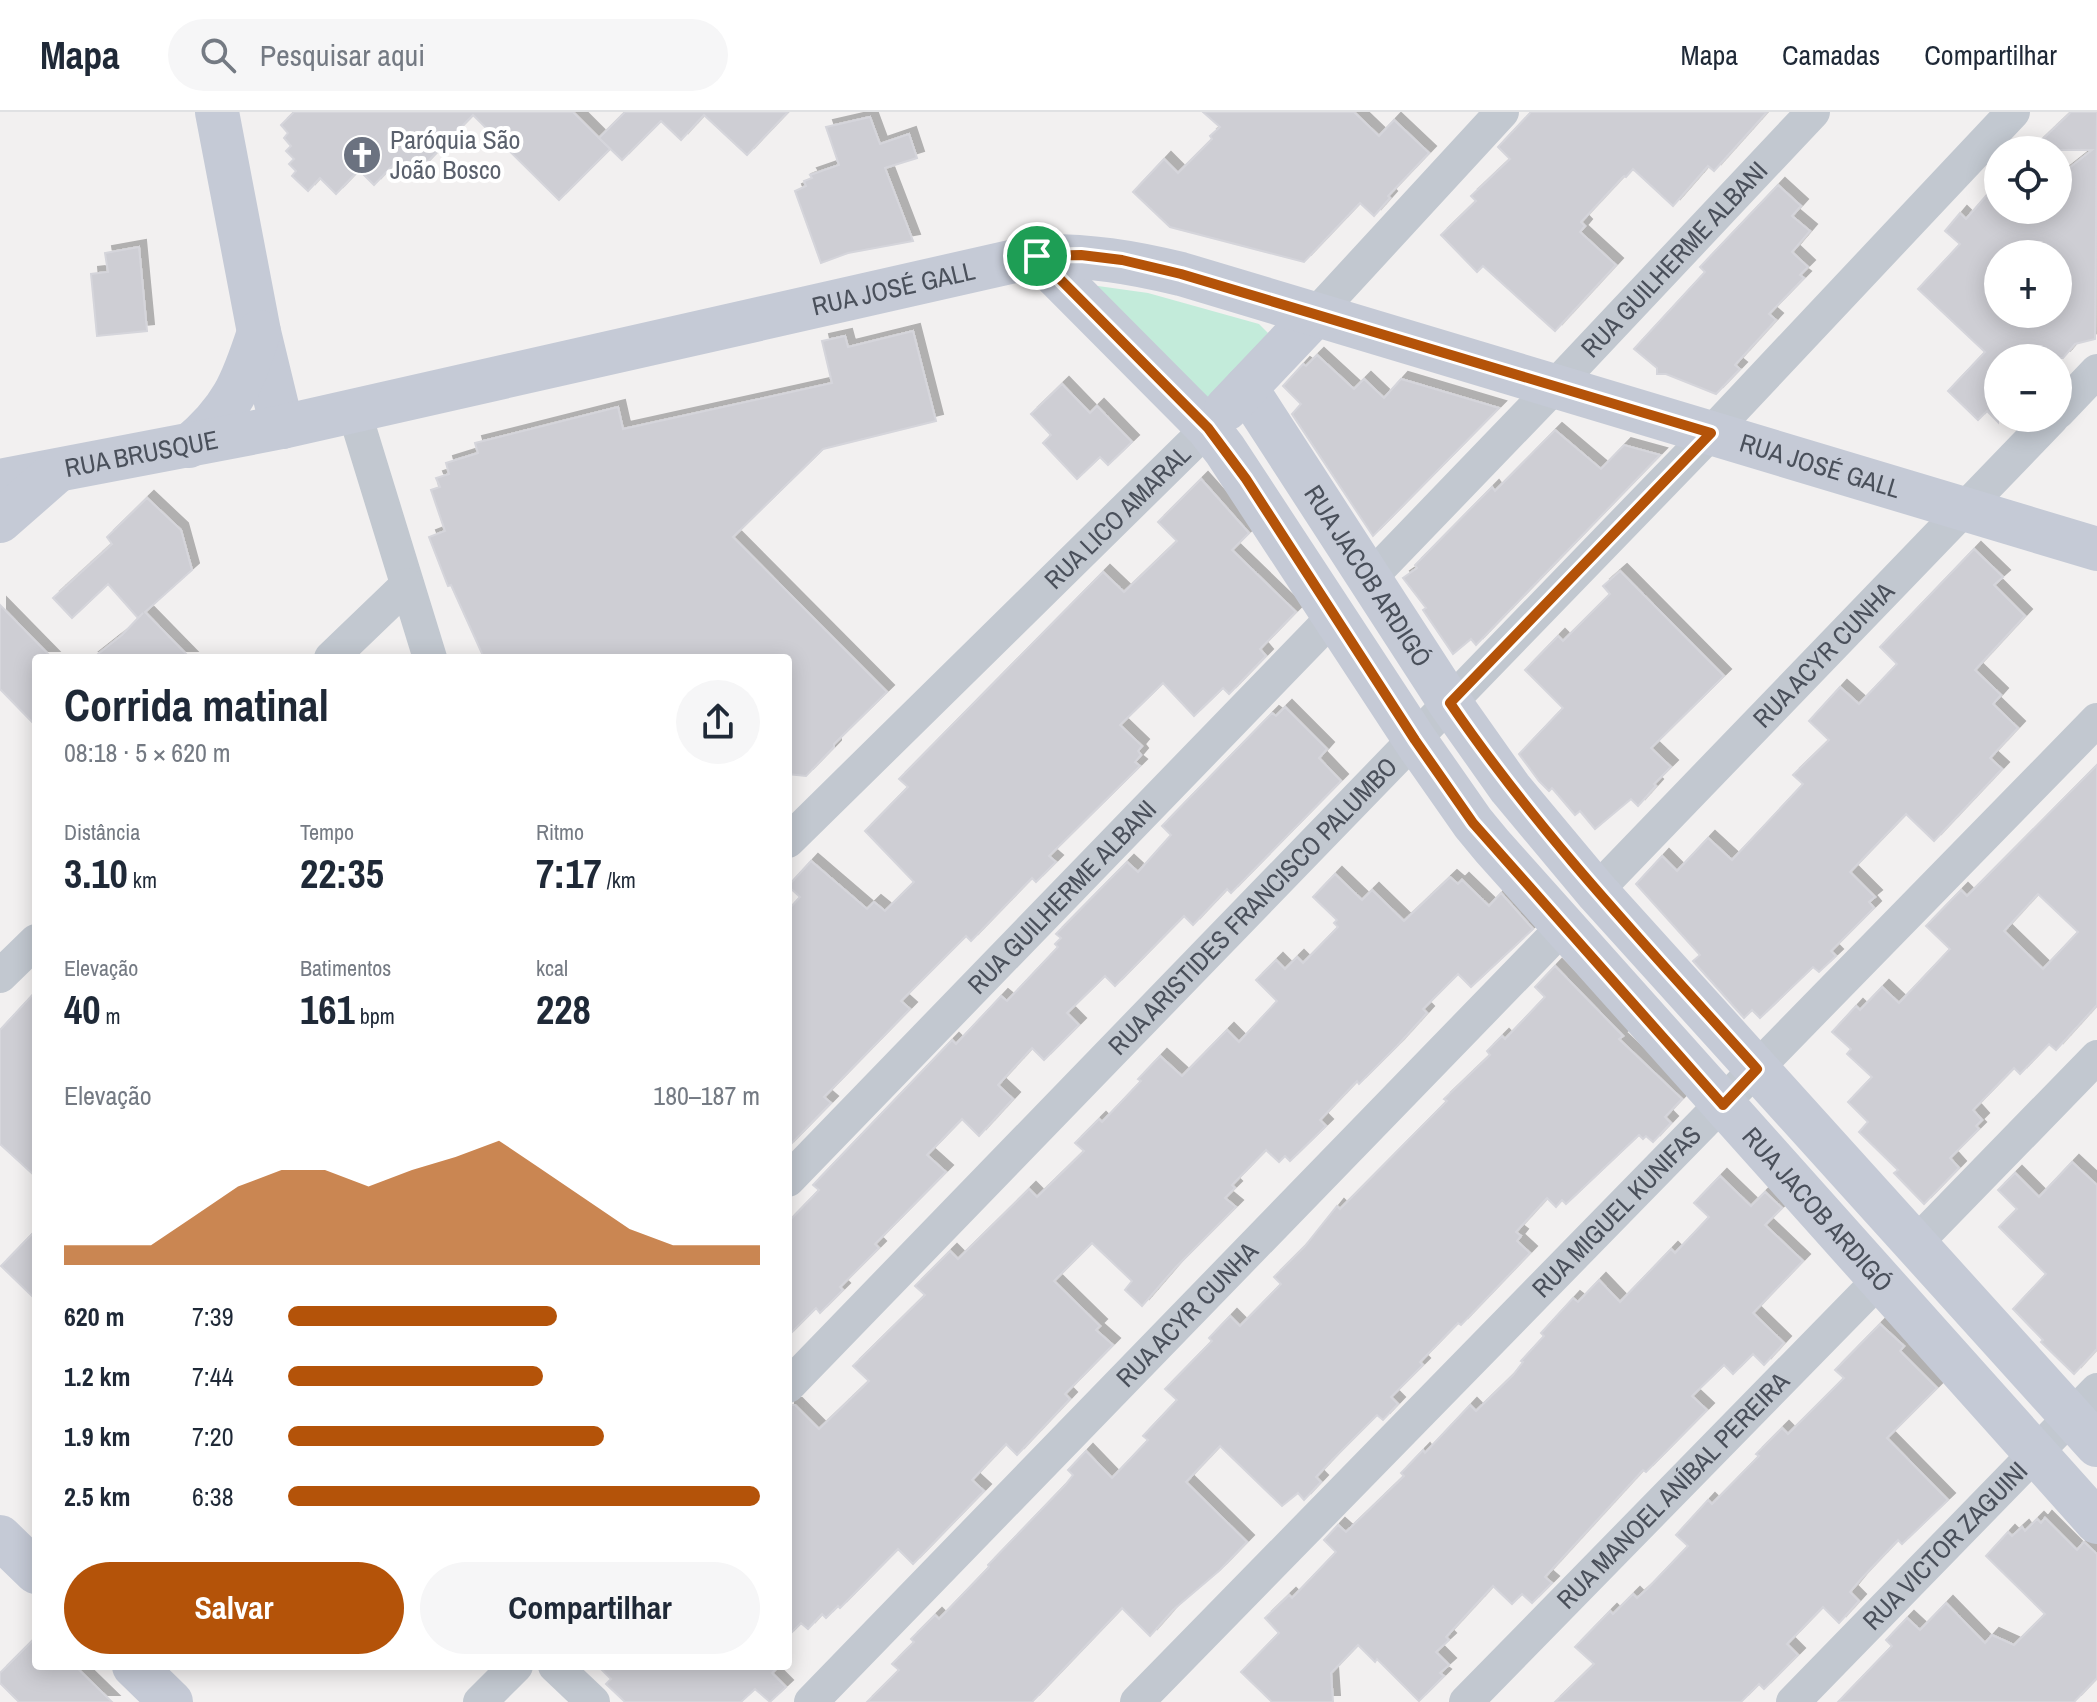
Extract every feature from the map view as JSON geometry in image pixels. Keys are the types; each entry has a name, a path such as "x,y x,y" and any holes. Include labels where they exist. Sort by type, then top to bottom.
{"main road":[{"path":"217,112 259,332 282,427"},
{"name":"RUA JOSÉ GALL","path":"282,427 1037,256 1081,255 1122,260 1181,274 2097,549"},
{"name":"RUA JACOB ARDIGÓ","path":"1037,256 1208,428 1246,479 1415,740 1473,823 2097,1522"},
{"name":"RUA LICO AMARAL","path":"1208,428 1315,315"},
{"path":"189,446 227,409 240,385 259,332"},
{"name":"RUA JACOB ARDIGÓ","path":"1246,388 1450,703 1510,788 1596,891 1915,1244 2088,1417"},
{"name":"RUA BRUSQUE","path":"0,481 282,427"},
{"path":"0,521 57,471"},
{"path":"0,1537 32,1568"},
{"path":"138,1670 171,1702"}],"street":[{"name":"RUA LICO AMARAL","path":"1315,315 1502,112"},
{"name":"RUA GUILHERME ALBANI","path":"1369,579 1813,112"},
{"name":"RUA ARISTIDES FRANCISCO PALUMBO","path":"792,1382 1711,433 2013,112"},
{"path":"2072,397 2097,371"},
{"path":"354,411 429,654"},
{"name":"RUA LICO AMARAL","path":"792,837 1208,428"},
{"name":"RUA ACYR CUNHA","path":"1596,891 2038,432"},
{"path":"335,654 407,585"},
{"name":"RUA GUILHERME ALBANI","path":"792,1176 1335,615"},
{"name":"RUA MIGUEL KUNIFAS","path":"1137,1702 2097,720"},
{"name":"RUA ACYR CUNHA","path":"811,1702 1564,926"},
{"path":"0,976 32,945"},
{"path":"1915,1244 2097,1057"},
{"name":"RUA MANOEL ANÍBAL PEREIRA","path":"1466,1702 1880,1279"},
{"name":"RUA VICTOR ZAGUINI","path":"1793,1702 2035,1453 2088,1417"},
{"path":"480,1702 512,1670"},
{"path":"559,1670 593,1702"}],"green space":[{"path":"1095,288 1148,293 1259,324 1268,333 1210,403"}],"building":[{"path":"294,112 573,112 610,149 559,200 473,115 412,178 396,162 374,185 359,170 336,194 320,178 308,191 292,176 296,171 289,164 294,159 286,151 291,146 284,138 288,133 281,125"},
{"path":"625,112 788,112 747,155 704,115 681,140 661,121 622,160 599,138"},
{"path":"1203,112 1354,112 1379,136 1394,120 1429,153 1388,196 1390,198 1374,216 1360,203 1304,262 1170,227 1133,192 1164,159 1178,173 1212,139 1210,136 1220,127"},
{"path":"1531,112 1767,112 1714,171 1708,166 1673,206 1633,169 1624,176 1581,222 1585,226 1580,232 1616,265 1555,331 1483,266 1477,272 1441,235 1476,201 1471,196 1510,159 1498,147"},
{"path":"2071,112 2097,112 2095,339 2072,348 2072,344 1984,344 1984,351 1918,289 1960,244 1945,231 1960,213 1966,219 1984,198 1984,224 2072,224 2072,166 2092,150 2072,150 2072,136 2046,136"},
{"path":"870,117 880,144 909,134 917,158 885,168 913,241 848,253 821,263 795,191 806,186 804,181 812,178 810,175 839,165 826,127"},
{"path":"1778,185 1801,206 1792,216 1810,231 1792,252 1808,267 1800,275 1804,278 1769,314 1776,320 1735,365 1740,369 1716,394 1666,374 1657,374 1657,368 1634,349 1705,272 1700,267"},
{"path":"139,247 147,331 97,336 91,274 108,272 105,253"},
{"path":"913,331 936,421 823,449 733,537 887,692 806,776 792,774 792,654 482,654 451,585 448,586 429,537 445,531 431,490 440,487 436,478 449,474 446,463 478,453 475,443 618,407 623,429 832,383 822,341 845,336 848,347"},
{"path":"1984,353 1984,414 1978,420 1948,391"},
{"path":"1317,355 1354,389 1364,379 1384,398 1401,379 1499,408 1373,536 1292,414 1301,404 1283,386 1303,364 1306,366"},
{"path":"1062,384 1090,413 1097,406 1132,442 1108,465 1100,457 1077,479 1043,443 1051,435 1031,414"},
{"path":"1555,430 1601,469 1624,445 1660,455 1476,645 1471,639 1453,654 1423,610 1426,608 1403,578 1417,568 1415,565 1492,487 1495,491"},
{"path":"1201,479 1249,533 1232,550 1296,612 1260,649 1266,656 1229,694 1223,688 1194,716 1163,683 1120,725 1142,746 1138,751 1141,755 1135,762 1140,766 1049,856 1056,862 1036,882 1032,878 971,941 966,936 901,1001 910,1009 824,1097 831,1103 792,1143 792,906 800,897 792,890 792,882 811,861 867,909 874,902 885,911 914,882 865,831 908,787 899,779 1103,572 1124,592 1177,541 1158,522"},
{"path":"147,498 181,530 192,570 145,612 186,654 98,654 122,635 143,613 138,618 108,584 72,618 53,598 112,544 107,537"},
{"path":"1974,549 2003,577 1994,585 2025,616 1975,670 2001,695 1993,704 2018,728 1990,758 2002,769 1934,841 1906,814 1850,872 1875,897 1869,902 1874,908 1831,951 1836,956 1819,972 1813,967 1760,1018 1752,1010 1744,1018 1693,961 1700,955 1636,884 1662,856 1677,871 1708,838 1732,860 1803,784 1793,775 1829,740 1809,721 1840,687 1859,704 1897,664 1880,647"},
{"path":"1620,571 1724,676 1651,748 1671,767 1654,784 1656,786 1638,806 1631,799 1595,829 1580,811 1575,815 1552,788 1549,791 1519,754 1563,708 1525,670 1558,636 1563,641 1610,594 1603,586"},
{"path":"0,605 48,654 32,654 32,722 0,689"},
{"path":"1285,707 1327,749 1319,758 1341,781 1231,893 1227,889 1193,925 1184,916 1115,986 1105,976 1067,1013 1079,1025 1044,1060 1032,1048 998,1085 1013,1099 979,1136 962,1119 927,1155 946,1172 875,1244 879,1248 840,1287 843,1290 820,1313 816,1308 792,1332 792,1218 819,1190 813,1185 952,1040 956,1044 1001,996 1007,1001 1058,947 1055,944 1061,938 1056,934 1127,862 1138,872 1171,835 1162,826 1272,713 1276,716"},
{"path":"2097,765 2097,1005 2056,1050 2049,1044 2020,1074 2014,1068 1973,1110 1982,1120 1976,1126 1979,1129 1950,1158 1959,1168 1924,1204 1894,1173 1898,1170 1859,1132 1868,1122 1848,1102 1872,1077 1847,1054 1851,1049 1832,1032 1856,1006 1860,1010 1882,987 1899,1003 1950,949 1926,926 1961,890 1967,896","holes":["2038,894 2078,932 2043,969 2004,931"]},
{"path":"1335,874 1362,900 1372,890 1404,921 1450,877 1458,884 1462,880 1489,906 1501,893 1533,929 1471,987 1458,974 1423,1009 1427,1013 1397,1046 1359,1084 1357,1081 1320,1120 1326,1126 1290,1161 1285,1156 1279,1162 1266,1150 1232,1185 1235,1188 1225,1198 1236,1207 1142,1306 1125,1290 1132,1281 1092,1243 1054,1281 1100,1326 1096,1330 1113,1345 1065,1394 1070,1399 1017,1455 1006,1444 972,1480 984,1491 913,1564 898,1549 840,1608 838,1606 826,1618 822,1614 808,1629 801,1623 792,1632 792,1405 819,1429 869,1381 853,1366 925,1295 915,1286 950,1251 958,1259 1029,1189 1037,1197 1084,1151 1075,1143 1099,1119 1102,1122 1160,1056 1182,1076 1227,1030 1239,1042 1277,1001 1256,980 1276,960 1285,969 1297,957 1303,963 1338,927 1334,923 1337,920 1313,897"},
{"path":"1555,966 1623,1036 1619,1039 1682,1099 1665,1117 1671,1123 1653,1142 1639,1135 1566,1204 1562,1200 1556,1207 1547,1198 1516,1232 1521,1236 1517,1241 1530,1253 1461,1325 1458,1323 1420,1362 1423,1365 1391,1397 1398,1404 1383,1420 1377,1415 1333,1459 1316,1477 1321,1482 1304,1500 1298,1493 1282,1506 1220,1446 1186,1482 1247,1542 1173,1610 1150,1636 1122,1608 1032,1702 867,1702 899,1670 892,1664 914,1642 911,1639 935,1615 939,1619 989,1567 1066,1484 1073,1475 1068,1470 1086,1451 1112,1478 1148,1440 1143,1436 1177,1400 1165,1389 1212,1341 1209,1338 1230,1316 1240,1326 1281,1284 1274,1277 1305,1246 1337,1206 1340,1209 1490,1055 1487,1051 1502,1036 1505,1039 1545,997 1535,987"},
{"path":"32,995 32,1173 0,1144 0,1030"},
{"path":"2072,1162 2097,1185 2097,1349 2074,1374 2013,1309 2046,1274 1999,1227 2017,1209 1998,1190 2015,1173 2039,1197"},
{"path":"1720,1176 1751,1206 1765,1192 1782,1208 1765,1225 1803,1261 1753,1313 1784,1343 1764,1365 1753,1354 1733,1374 1724,1365 1692,1396 1707,1410 1646,1472 1643,1470 1545,1577 1552,1583 1532,1603 1522,1594 1512,1604 1493,1586 1436,1652 1449,1665 1440,1673 1444,1676 1419,1701 1377,1659 1375,1662 1358,1645 1331,1673 1333,1702 1272,1702 1241,1672 1279,1633 1265,1618 1289,1595 1292,1598 1336,1552 1324,1540 1338,1525 1346,1532 1470,1405 1476,1411 1513,1375 1521,1361 1544,1336 1541,1333 1573,1298 1578,1302 1599,1280 1620,1302 1671,1249 1675,1253 1709,1217 1694,1203"},
{"path":"32,1234 32,1296 1,1266"},
{"path":"1880,1324 1904,1346 1900,1351 1937,1388 1887,1438 1948,1500 1902,1544 1898,1540 1861,1579 1850,1592 1859,1601 1839,1623 1823,1607 1787,1644 1798,1655 1764,1689 1759,1684 1741,1702 1555,1702 1594,1664 1575,1647 1610,1611 1613,1614 1633,1594 1637,1598 1688,1546 1676,1535 1708,1500 1712,1504 1782,1428 1788,1434 1844,1378 1835,1370"},
{"path":"2045,1518 2077,1550 2084,1542 2097,1554 2097,1678 2074,1702 1838,1702 1892,1646 1886,1640 1907,1618 1920,1630 1946,1603 1985,1643 1992,1635 2014,1645 2045,1614 1986,1556 2008,1532 2012,1536 2022,1527 2025,1531 2037,1519 2041,1523"},
{"path":"32,1641 32,1670 79,1670 112,1702 19,1702 0,1683 0,1673"},
{"path":"602,1670 775,1670 772,1673 786,1687 770,1702 755,1689 741,1702 625,1702 606,1684 611,1679"}],"place":[{"name":"Paróquia São João Bosco","path":"362,155"}],"route":[{"path":"1081,255 1122,260 1181,274 1711,433 1450,703 1510,788 1543,828 1757,1069 1723,1105 1473,823 1415,740 1246,479 1208,428 1037,256 1081,255"}]}
